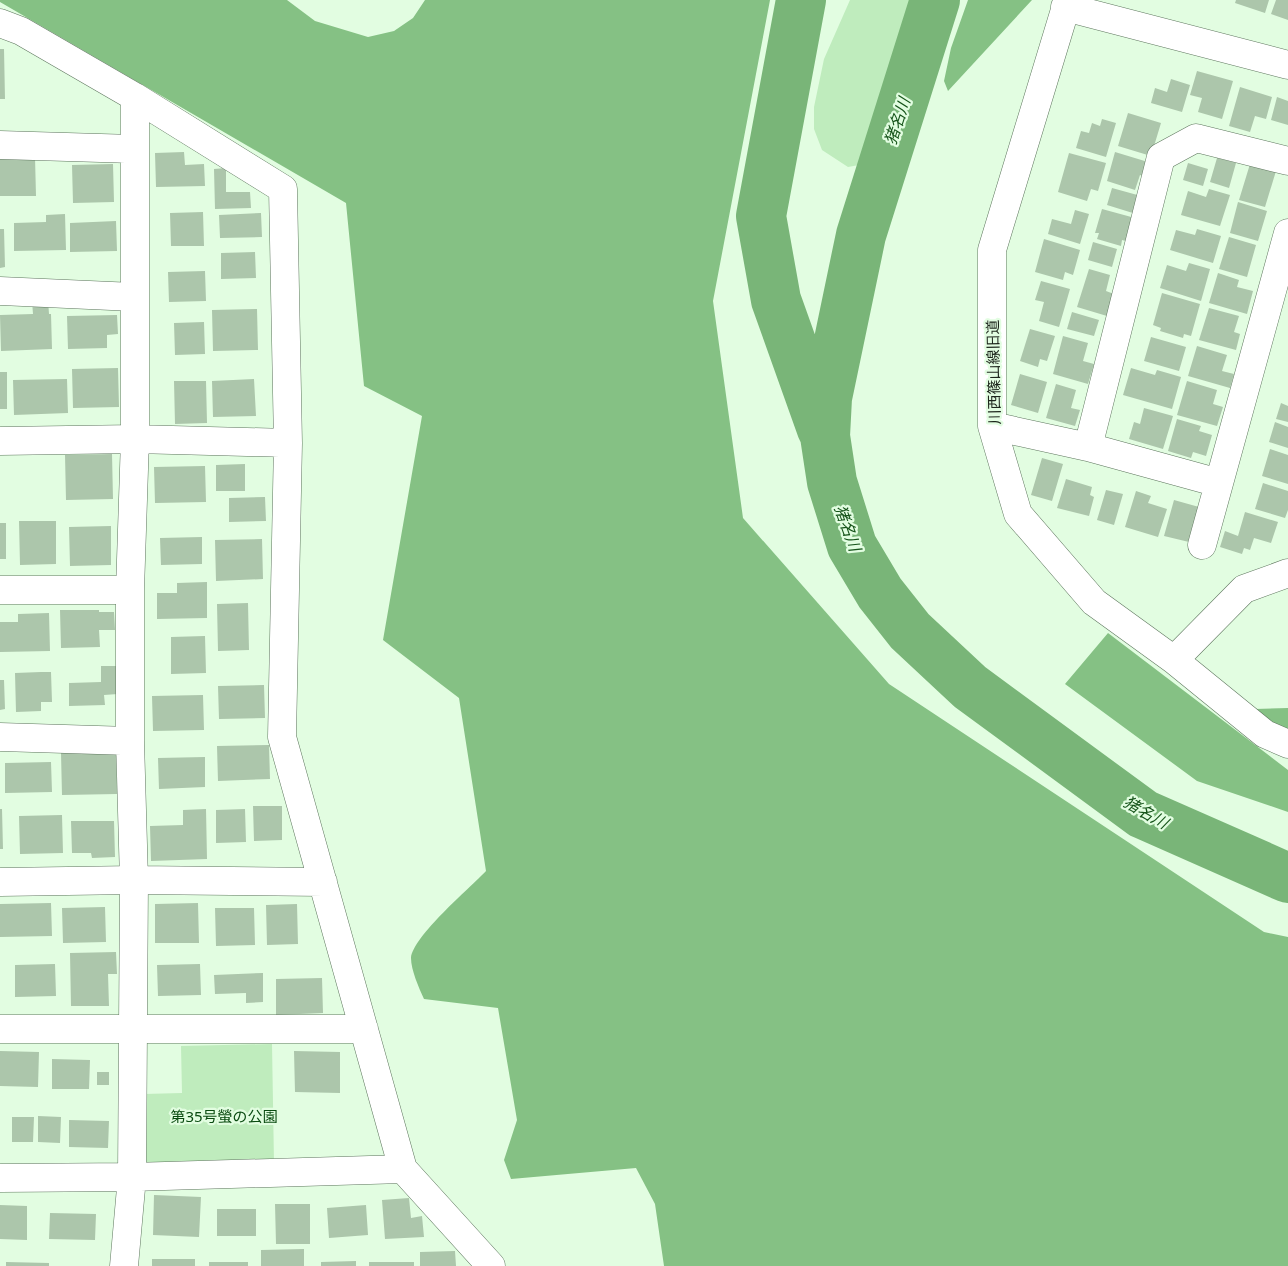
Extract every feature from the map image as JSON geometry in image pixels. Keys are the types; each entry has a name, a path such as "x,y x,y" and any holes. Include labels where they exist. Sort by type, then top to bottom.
{"street":[{"path":"1067,4 1288,65"},
{"name":"川西篠山線旧道","path":"1067,4 992,250 992,426 1018,514 1094,602 1174,660 1265,734 1288,744"},
{"path":"0,23 21,31 135,97 284,189 288,443 282,736 403,1169 491,1266"},
{"path":"124,1266 132,1176 134,880 130,741 130,590 135,439 135,97"},
{"path":"1088,447 1161,157 1196,138 1288,161"},
{"path":"0,145 134,148"},
{"path":"1202,544 1288,233"},
{"path":"0,291 134,298"},
{"path":"992,426 1088,447 1220,483"},
{"path":"0,441 135,439 288,443"},
{"path":"1174,660 1244,589 1288,573"},
{"path":"0,590 130,590"},
{"path":"0,737 130,741"},
{"path":"0,882 134,880 323,882"},
{"path":"0,1029 364,1029"},
{"path":"0,1178 403,1169"}],"green space":[{"path":"0,0 287,0 315,21 368,37 394,31 413,18 425,0 770,0 713,301 743,518 889,684 1264,932 1288,937 1288,1266 664,1266 655,1204 636,1168 511,1179 504,1160 517,1120 498,1008 424,999 411,963 414,949 431,925 486,871 459,698 383,640 422,416 364,386 346,203 0,2"},
{"path":"850,0 925,0 884,129 859,165 848,167 822,150 814,129 814,107 824,59"},
{"path":"968,0 1032,0 948,91 944,81 951,48"},
{"path":"1108,633 1288,770 1288,812 1197,781 1065,684"},
{"path":"1288,708 1288,731 1269,725 1255,709"},
{"name":"第35号螢の公園","path":"272,1044 274,1163 145,1166 144,1094 182,1093 181,1046"}],"building":[{"path":"1236,0 1269,0 1265,13 1235,3"},
{"path":"1276,0 1288,0 1288,20 1271,14"},
{"path":"0,49 4,49 5,99 0,99"},
{"path":"1197,71 1233,81 1222,119 1198,112 1202,98 1190,95"},
{"path":"1171,79 1190,85 1182,112 1151,103 1155,88 1167,92"},
{"path":"1240,87 1272,97 1266,119 1255,116 1250,132 1229,126"},
{"path":"1277,97 1288,101 1288,125 1271,120"},
{"path":"1128,113 1161,123 1151,156 1118,146"},
{"path":"1102,119 1116,123 1106,157 1076,148 1081,131 1089,133 1092,123 1100,126"},
{"path":"184,152 185,165 204,164 205,186 156,187 155,153"},
{"path":"1115,152 1148,162 1144,176 1140,175 1135,190 1107,181"},
{"path":"1069,153 1106,163 1098,191 1091,189 1087,201 1058,192"},
{"path":"35,157 36,196 0,196 0,158"},
{"path":"1217,158 1236,163 1229,188 1210,182"},
{"path":"1188,163 1208,169 1203,186 1183,180"},
{"path":"113,164 114,202 73,203 72,165"},
{"path":"1250,164 1276,171 1265,207 1239,200"},
{"path":"226,168 226,192 250,192 251,208 215,209 214,169"},
{"path":"1112,188 1141,196 1136,214 1107,205"},
{"path":"1209,189 1230,195 1220,226 1181,215 1188,191 1206,197"},
{"path":"1238,202 1267,211 1258,241 1230,233"},
{"path":"1102,209 1135,218 1129,242 1122,240 1121,246 1097,239 1099,233 1095,233"},
{"path":"1075,210 1089,214 1080,244 1048,234 1052,219 1071,224"},
{"path":"203,212 204,246 171,246 170,213"},
{"path":"261,213 262,237 220,238 219,215"},
{"path":"65,214 66,250 14,251 14,223 46,222 46,215"},
{"path":"116,221 117,251 70,252 70,223"},
{"path":"0,229 4,229 5,267 0,268"},
{"path":"1197,229 1221,236 1213,263 1170,250 1176,230 1195,235"},
{"path":"1229,237 1256,245 1247,277 1219,269"},
{"path":"1044,239 1080,250 1073,275 1065,272 1063,280 1035,272"},
{"path":"1093,242 1117,249 1112,267 1088,260"},
{"path":"255,252 256,278 221,279 221,253"},
{"path":"1189,263 1210,269 1201,301 1160,288 1167,265 1186,271"},
{"path":"1089,269 1110,275 1106,291 1114,294 1107,316 1077,307"},
{"path":"205,271 206,301 169,302 168,272"},
{"path":"1218,273 1239,280 1237,287 1253,291 1247,314 1209,303"},
{"path":"1041,281 1070,289 1059,327 1039,321 1044,302 1035,300"},
{"path":"1162,293 1200,304 1191,336 1184,334 1183,338 1160,331 1161,328 1153,325"},
{"path":"48,300 49,314 51,314 52,349 1,351 0,315 33,314 32,301"},
{"path":"1209,308 1239,316 1234,332 1240,334 1236,350 1199,340"},
{"path":"257,309 258,350 213,351 212,310"},
{"path":"1072,312 1099,320 1094,336 1067,329"},
{"path":"117,315 118,334 107,335 107,348 68,349 67,316"},
{"path":"204,322 205,354 175,355 174,323"},
{"path":"1030,329 1055,336 1047,361 1040,359 1038,367 1020,361"},
{"path":"1063,336 1088,343 1083,361 1094,364 1088,384 1053,374"},
{"path":"1151,337 1186,347 1179,371 1144,361"},
{"path":"1197,346 1227,355 1222,371 1234,374 1230,388 1188,376"},
{"path":"118,368 119,407 73,408 72,369"},
{"path":"1131,368 1155,375 1157,370 1181,377 1172,409 1123,395"},
{"path":"0,372 7,372 7,409 0,409"},
{"path":"1020,374 1047,382 1038,413 1011,405"},
{"path":"67,379 68,413 14,415 13,380"},
{"path":"254,379 256,416 213,417 212,381"},
{"path":"174,381 206,381 207,423 175,424"},
{"path":"1187,381 1217,390 1213,404 1223,407 1217,426 1177,415"},
{"path":"1056,384 1076,390 1071,408 1080,410 1075,426 1046,418"},
{"path":"1281,403 1288,406 1288,422 1276,419"},
{"path":"1144,408 1173,416 1163,449 1129,439 1134,422 1140,424"},
{"path":"1177,419 1201,426 1199,431 1212,435 1206,456 1193,452 1191,458 1168,451"},
{"path":"1275,422 1288,427 1288,448 1269,442"},
{"path":"1270,449 1288,455 1288,484 1262,476"},
{"path":"112,454 113,499 66,500 65,455"},
{"path":"1042,458 1063,464 1052,501 1031,495"},
{"path":"245,464 245,491 216,491 216,465"},
{"path":"205,466 206,502 155,503 154,467"},
{"path":"1066,479 1092,487 1090,495 1094,497 1089,516 1057,508"},
{"path":"1263,483 1288,491 1288,510 1285,518 1255,509"},
{"path":"1106,490 1123,494 1114,525 1097,520"},
{"path":"1136,491 1151,496 1148,503 1167,509 1158,537 1125,527"},
{"path":"265,497 266,521 229,522 229,498"},
{"path":"1174,500 1199,507 1189,542 1164,536"},
{"path":"1245,512 1278,522 1271,543 1254,538 1250,550 1244,548 1242,554 1220,547 1225,531 1238,536"},
{"path":"19,521 56,521 56,564 20,565"},
{"path":"0,523 6,523 6,559 0,559"},
{"path":"111,526 111,565 70,566 69,527"},
{"path":"202,537 202,564 161,565 160,538"},
{"path":"262,539 263,579 216,581 215,540"},
{"path":"207,582 207,618 157,619 157,593 177,593 177,583"},
{"path":"248,603 249,650 218,651 217,604"},
{"path":"60,610 114,612 115,630 99,630 100,647 61,648"},
{"path":"49,613 50,651 0,652 0,622 18,622 18,614"},
{"path":"205,636 206,673 171,674 171,637"},
{"path":"101,666 118,666 118,694 104,695 105,705 69,706 69,683 101,682"},
{"path":"51,672 52,702 41,702 41,711 16,712 15,673"},
{"path":"0,680 4,680 5,709 0,710"},
{"path":"264,685 265,718 219,719 218,686"},
{"path":"203,695 204,730 153,731 152,696"},
{"path":"269,745 270,779 218,781 217,746"},
{"path":"116,752 117,794 62,795 61,753"},
{"path":"205,757 205,787 159,789 158,758"},
{"path":"51,762 52,792 5,793 5,763"},
{"path":"253,806 282,806 282,840 254,841"},
{"path":"0,809 2,809 3,849 0,849"},
{"path":"206,809 207,859 151,861 150,826 183,825 183,810"},
{"path":"245,809 246,842 216,843 216,810"},
{"path":"62,815 63,853 20,854 19,816"},
{"path":"71,821 114,821 115,857 92,858 91,853 72,853"},
{"path":"51,903 52,936 0,937 0,904"},
{"path":"198,903 199,943 155,943 155,904"},
{"path":"297,904 298,944 267,945 266,905"},
{"path":"105,907 106,942 63,943 62,908"},
{"path":"215,908 254,908 255,945 216,946"},
{"path":"116,952 117,974 108,974 109,1006 71,1006 70,953"},
{"path":"55,964 56,996 15,997 15,965"},
{"path":"200,964 201,995 158,996 157,965"},
{"path":"263,973 263,1002 246,1003 246,993 215,994 214,975"},
{"path":"322,978 323,1013 276,1015 276,979"},
{"path":"0,1051 39,1052 38,1087 0,1086"},
{"path":"294,1051 340,1052 340,1093 295,1092"},
{"path":"52,1059 90,1060 89,1089 52,1089"},
{"path":"97,1072 109,1072 109,1085 97,1085"},
{"path":"38,1116 61,1117 60,1143 38,1142"},
{"path":"12,1117 34,1117 33,1142 12,1142"},
{"path":"69,1120 109,1121 108,1148 69,1147"},
{"path":"154,1195 201,1197 199,1237 153,1235"},
{"path":"409,1198 411,1218 422,1216 424,1237 385,1239 382,1200"},
{"path":"275,1204 310,1204 310,1244 276,1244"},
{"path":"0,1205 27,1206 27,1240 0,1239"},
{"path":"366,1205 368,1235 329,1238 327,1208"},
{"path":"217,1209 256,1209 256,1236 217,1236"},
{"path":"50,1213 96,1214 95,1240 49,1239"},
{"path":"304,1249 304,1266 261,1266 261,1250"},
{"path":"455,1251 456,1266 420,1266 420,1252"},
{"path":"152,1259 195,1259 195,1266 152,1266"},
{"path":"356,1261 356,1266 321,1266 321,1262"},
{"path":"6,1262 49,1263 49,1266 6,1266"},
{"path":"209,1262 248,1262 248,1266 209,1266"},
{"path":"369,1262 414,1262 414,1266 369,1266"}],"waterway":[{"path":"801,0 761,216 776,300 822,429"},
{"name":"猪名川","path":"935,0 861,235 827,398 825,436 832,482 852,546 880,593 910,631 970,687 1143,814 1288,878"}]}
